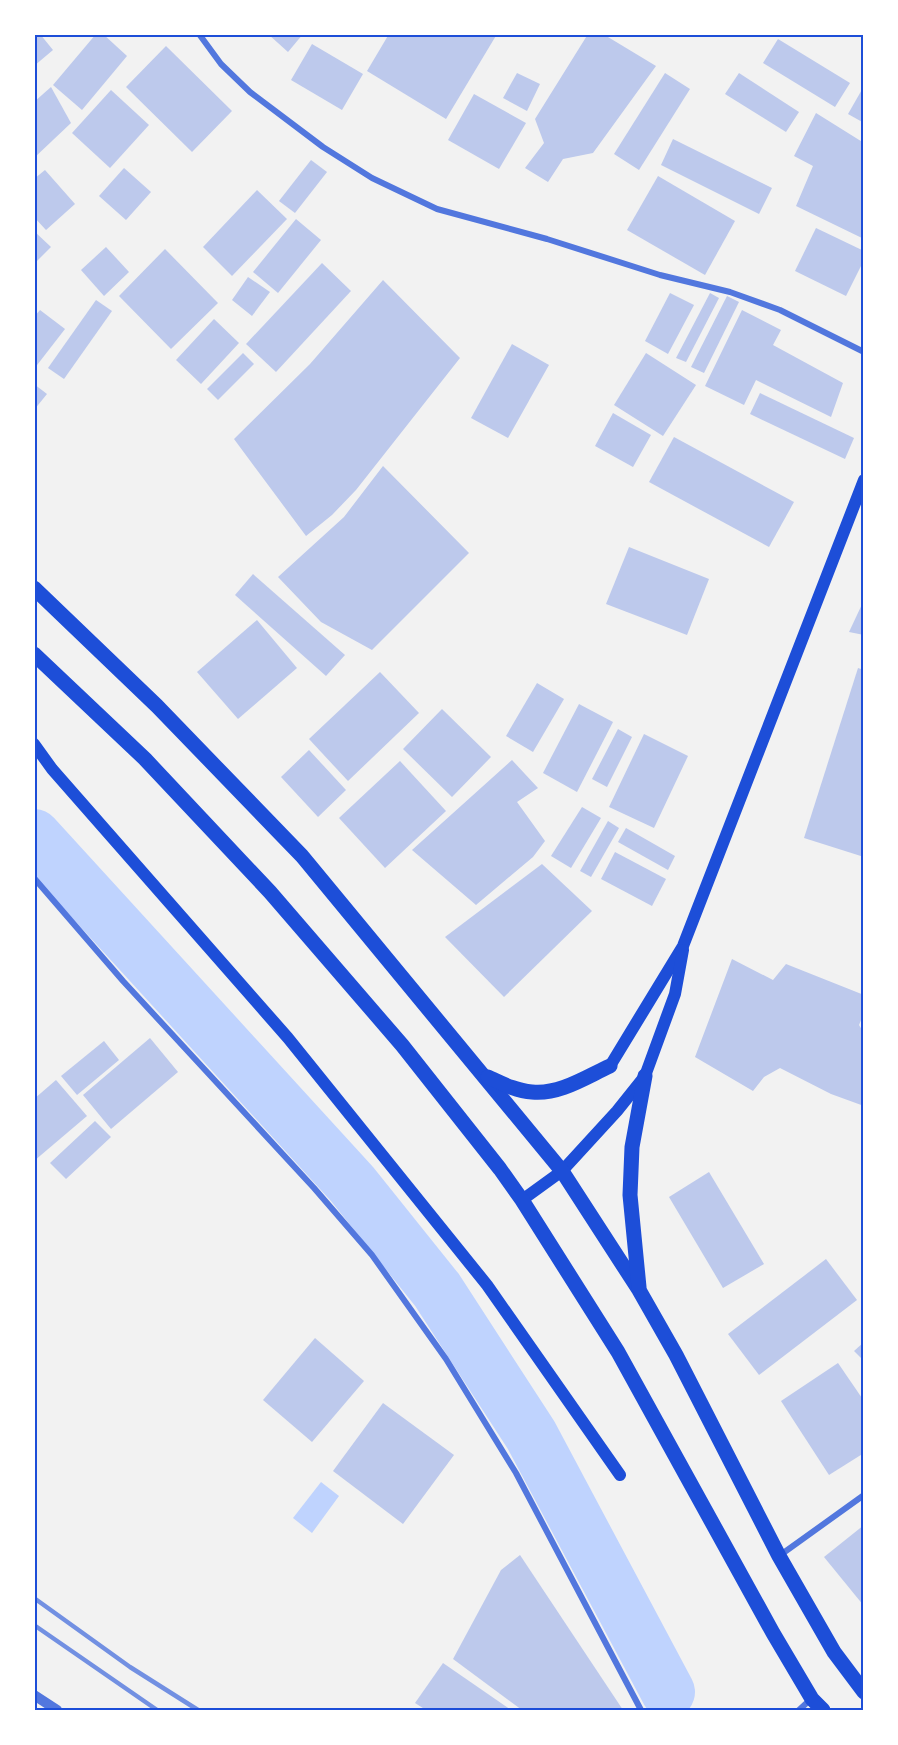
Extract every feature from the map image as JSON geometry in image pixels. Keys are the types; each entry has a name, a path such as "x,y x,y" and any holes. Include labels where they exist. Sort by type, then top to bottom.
{"main road":[{"path":"485,1076 513,1088 532,1092 549,1092 569,1086 610,1066 683,946 864,480"},
{"path":"34,588 157,706 302,856 562,1171 639,1290 676,1355 779,1556 834,1652 864,1692"},
{"path":"34,654 145,759 270,892 402,1044 500,1169 618,1352 770,1627 812,1699 823,1710"},
{"path":"34,744 52,769 288,1038 487,1285 620,1475"},
{"path":"639,1290 630,1195 632,1147 645,1076 675,994 683,946"},
{"path":"522,1200 562,1171 617,1111 645,1076"}],"street":[{"path":"199,34 221,64 250,92 323,147 372,178 437,209 547,239 660,275 730,292 780,310 864,352"},
{"path":"34,878 123,981 314,1188 372,1255 446,1359 516,1473 641,1710"},
{"path":"779,1556 864,1495"},
{"path":"34,1695 57,1710"},
{"path":"799,1710 812,1699"}],"water":[{"path":"321,1482 339,1496 312,1533 293,1518"}],"building":[{"path":"34,34 40,34 53,50 34,66"},
{"path":"96,34 103,34 127,56 82,110 53,85"},
{"path":"268,34 303,34 288,52"},
{"path":"389,34 497,34 446,119 367,71"},
{"path":"588,34 603,34 656,66 593,153 563,159 548,182 525,168 544,143 535,119"},
{"path":"778,39 850,83 835,107 763,63"},
{"path":"312,44 363,74 342,110 291,80"},
{"path":"166,46 232,111 192,152 126,87"},
{"path":"517,73 540,84 527,111 503,98"},
{"path":"665,73 690,89 639,170 614,154"},
{"path":"739,73 799,112 786,132 725,94"},
{"path":"864,86 864,123 848,114"},
{"path":"51,87 71,123 34,158 34,102"},
{"path":"111,90 149,125 110,168 72,133"},
{"path":"474,94 526,123 499,169 448,140"},
{"path":"816,113 864,143 864,239 796,206 813,166 794,156"},
{"path":"673,139 772,188 759,214 661,165"},
{"path":"311,160 327,172 295,213 279,201"},
{"path":"124,168 151,192 126,220 99,196"},
{"path":"45,170 75,204 46,230 34,217 34,179"},
{"path":"658,176 735,221 705,275 627,230"},
{"path":"257,190 287,219 232,276 203,247"},
{"path":"296,219 321,240 278,293 253,272"},
{"path":"816,228 864,251 864,260 846,296 795,271"},
{"path":"34,231 51,247 34,264"},
{"path":"106,247 129,272 104,296 81,270"},
{"path":"165,249 218,303 171,349 119,296"},
{"path":"322,263 351,291 276,372 246,344"},
{"path":"248,277 270,292 252,316 232,300"},
{"path":"383,280 460,358 356,490 332,515 306,536 234,439 310,364"},
{"path":"670,293 694,305 668,354 645,341"},
{"path":"710,293 719,298 686,362 676,358"},
{"path":"727,296 739,302 704,373 691,367"},
{"path":"96,300 112,311 64,379 48,368"},
{"path":"40,310 65,329 34,369 34,317"},
{"path":"742,310 781,330 773,345 843,383 831,417 756,380 744,405 705,386"},
{"path":"214,319 239,343 201,384 176,360"},
{"path":"512,344 549,365 508,438 471,418"},
{"path":"243,353 254,364 218,400 207,389"},
{"path":"646,353 696,385 663,436 614,405"},
{"path":"34,384 47,394 34,410"},
{"path":"760,393 854,438 845,459 750,414"},
{"path":"613,413 651,435 633,467 595,446"},
{"path":"674,437 794,502 769,547 649,482"},
{"path":"383,466 469,553 372,650 321,622 278,577 344,517"},
{"path":"629,547 709,579 687,635 606,604"},
{"path":"253,574 345,655 326,676 235,595"},
{"path":"864,600 864,635 849,632"},
{"path":"257,620 297,668 238,719 197,672"},
{"path":"858,668 864,670 864,857 804,838"},
{"path":"380,672 419,713 348,781 309,739"},
{"path":"537,683 564,699 533,752 506,736"},
{"path":"579,704 613,722 577,792 543,773"},
{"path":"442,709 491,757 452,797 403,749"},
{"path":"618,729 632,737 607,787 592,779"},
{"path":"644,734 688,756 654,828 609,807"},
{"path":"309,750 346,790 318,817 281,777"},
{"path":"512,760 538,788 517,802 545,841 533,857 476,905 412,850"},
{"path":"400,761 446,811 385,868 339,818"},
{"path":"582,807 601,818 571,868 551,856"},
{"path":"608,821 619,828 591,877 580,871"},
{"path":"626,828 675,856 668,870 618,842"},
{"path":"615,852 666,879 652,906 601,879"},
{"path":"542,864 592,911 504,997 445,937"},
{"path":"732,959 773,980 786,964 864,995 864,1013 859,1025 864,1033 864,1106 831,1094 780,1068 764,1077 753,1091 695,1057"},
{"path":"150,1038 178,1072 111,1129 83,1095"},
{"path":"104,1041 119,1060 77,1095 61,1076"},
{"path":"56,1080 87,1116 34,1161 34,1099"},
{"path":"95,1121 111,1137 66,1179 50,1163"},
{"path":"709,1172 764,1264 723,1288 669,1197"},
{"path":"826,1259 857,1300 759,1375 728,1334"},
{"path":"315,1338 364,1381 312,1442 263,1400"},
{"path":"864,1342 864,1361 854,1351"},
{"path":"838,1363 864,1401 864,1453 829,1475 781,1401"},
{"path":"383,1403 454,1455 403,1524 333,1471"},
{"path":"864,1525 864,1606 824,1557"},
{"path":"520,1555 623,1710 522,1710 453,1659 501,1570"},
{"path":"443,1663 511,1710 426,1710 415,1703"}],"waterway":[{"path":"34,836 352,1184 437,1290 531,1435 668,1692"}],"railway":[{"path":"34,1598 130,1667 198,1710"},
{"path":"34,1625 157,1710"}]}
